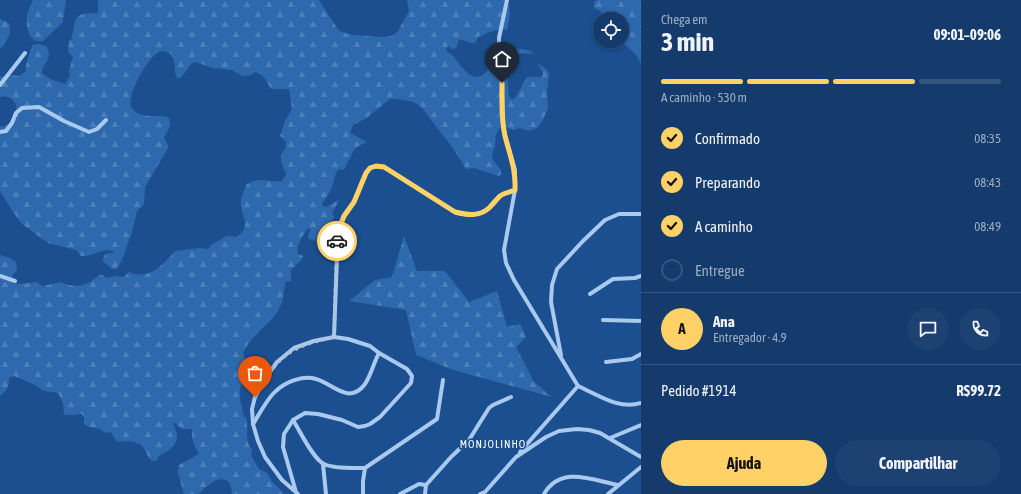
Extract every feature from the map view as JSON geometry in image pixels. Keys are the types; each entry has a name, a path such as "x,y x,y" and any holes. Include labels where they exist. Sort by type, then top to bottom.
{"street":[{"path":"507,0 499,38 499,53 502,83 503,124 515,170 515,190 505,242 506,263 514,280 578,386 617,404 632,405 641,403"},
{"path":"0,85 26,52"},
{"path":"0,132 6,131 16,113 22,108 39,108 89,132 97,129 106,120"},
{"path":"334,337 338,231 344,216 354,202 366,173 370,168 376,166 384,167 455,212 467,214 477,215 482,213 499,197 515,190"},
{"path":"562,361 553,321 551,302 552,285 558,269 583,241 605,220 619,214 641,214"},
{"path":"0,276 15,281"},
{"path":"590,294 613,279 635,278 641,276"},
{"path":"603,320 641,321"},
{"path":"334,337 348,339 370,346 407,370 412,376 411,383 380,417 370,424 358,427 342,420 318,414 305,413 294,420 284,434 283,447 297,493 282,480 265,457 253,424 252,409 255,397 277,362 294,348 314,341 334,337"},
{"path":"253,424 276,391 298,379 316,378 339,391 347,393 358,389 365,384 379,353"},
{"path":"606,362 632,359 641,354"},
{"path":"294,420 315,456 323,464 330,466 365,468 437,419 443,380"},
{"path":"480,494 484,492 516,457 578,386"},
{"path":"425,494 426,485 468,440 489,408 511,397"},
{"path":"610,438 641,425"},
{"path":"516,457 546,437 559,431 567,430 589,430 600,433 641,457"},
{"path":"323,464 326,494"},
{"path":"608,494 641,467"},
{"path":"363,494 365,468"},
{"path":"544,494 551,484 557,480 571,476 618,485"},
{"path":"400,494 419,484 426,485"}],"green space":[{"path":"33,0 66,0 63,22 43,41 36,41 33,39 28,31 27,17"},
{"path":"98,0 319,0 339,31 353,35 382,37 392,36 398,31 409,11 407,0 505,0 510,11 507,30 495,30 489,32 478,37 475,43 459,39 456,48 452,49 448,46 446,51 454,57 466,72 477,77 485,74 488,69 486,65 487,58 501,54 505,55 519,49 534,53 521,53 506,63 509,96 512,100 517,95 527,77 541,77 543,75 537,63 545,68 549,73 547,92 548,108 542,122 537,128 528,131 520,128 513,130 502,126 499,128 492,156 494,162 501,170 501,174 499,176 474,168 465,168 455,151 425,111 414,103 404,100 390,99 365,119 353,125 350,133 367,142 355,148 345,168 337,171 331,189 322,204 326,207 339,200 332,213 334,217 331,222 331,232 324,245 321,246 314,240 309,239 308,236 310,230 309,228 307,229 300,241 297,251 298,254 303,256 302,259 291,270 291,281 286,282 280,307 272,319 251,340 243,353 246,363 246,371 244,381 240,388 240,397 244,418 246,417 247,439 252,449 251,454 259,469 267,473 273,483 284,494 232,494 228,481 218,479 212,482 199,494 184,494 178,473 179,465 199,454 193,442 192,429 182,429 173,422 177,434 176,441 170,450 160,455 156,461 152,461 148,457 143,447 138,443 128,441 118,442 111,432 106,433 100,429 86,426 84,424 84,416 81,414 64,415 63,403 58,393 44,391 35,385 14,376 9,378 7,388 0,396 0,255 10,258 16,262 17,270 12,276 12,283 19,284 38,282 43,286 61,282 71,286 79,286 90,282 101,274 106,278 115,276 124,277 129,272 136,274 149,273 160,266 175,251 199,248 208,249 211,245 227,236 237,237 242,233 245,225 241,203 242,194 247,184 256,180 282,181 286,174 281,157 286,146 286,142 280,136 285,121 292,109 289,89 271,89 264,77 257,72 251,75 243,76 232,70 213,68 195,62 192,63 181,78 178,79 175,71 174,59 169,53 164,51 159,52 153,57 140,74 135,84 131,102 132,108 140,114 145,116 169,118 170,126 164,137 168,148 145,187 144,204 137,211 132,232 122,260 117,269 112,269 103,261 105,255 115,252 111,250 81,256 76,250 48,243 22,224 0,191 0,126 4,127 13,118 16,105 12,99 2,96 0,97 0,77 9,75 19,76 26,71 26,65 32,45 39,44 46,46 49,54 49,58 42,73 50,79 65,84 70,76 69,70 73,57 68,52 69,40 71,40 75,21 83,14 98,13"},
{"path":"597,0 641,0 641,64 637,56 629,48 629,12 601,12 594,8 594,2"},
{"path":"0,19 9,23 10,33 0,48"},
{"path":"404,236 417,271 445,271 469,302 497,291 507,327 520,324 526,337 516,347 534,382 552,397 453,370 416,355 406,310 349,301 375,280 392,277"}],"way so far":[{"path":"255,397 277,362 294,348 314,341 334,337 337,241"}],"district":[{"name":"MONJOLINHO","path":"493,444"}],"route":[{"path":"337,241 338,231 344,216 354,202 366,173 370,168 376,166 384,167 460,214 477,215 482,213 499,197 515,190 516,178 514,163 503,124 502,83"}]}
